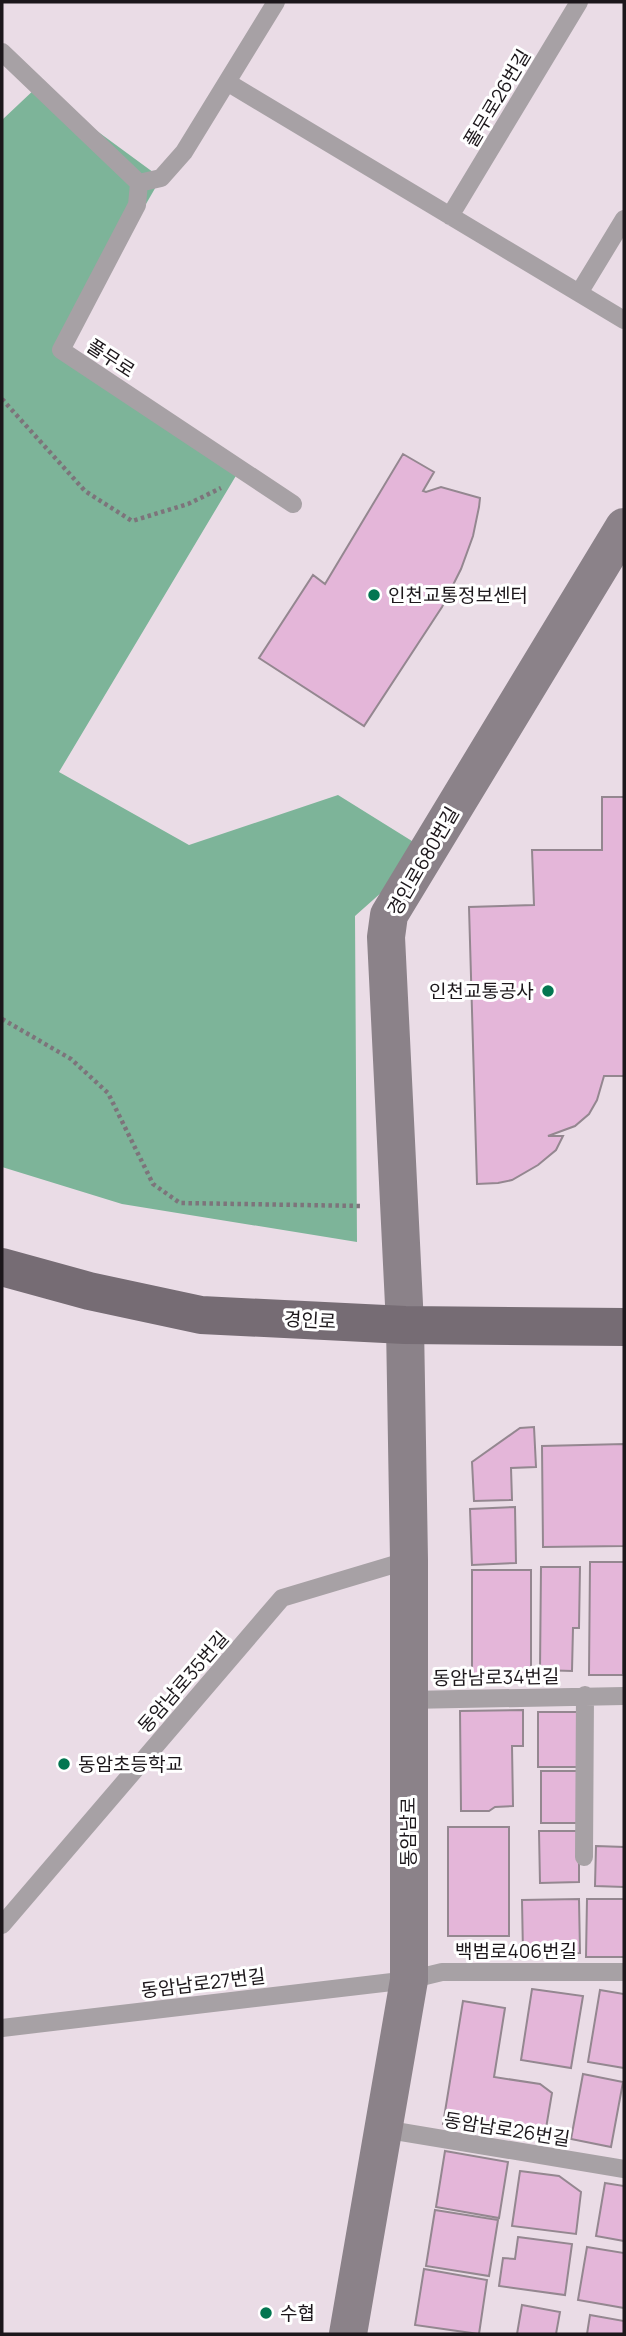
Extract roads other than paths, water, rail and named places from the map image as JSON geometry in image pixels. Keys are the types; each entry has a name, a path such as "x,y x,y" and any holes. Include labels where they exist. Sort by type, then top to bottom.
{"main road":[{"name":"경인로","path":"2,1267 89,1291 201,1315 405,1325 624,1327"}],"street":[{"name":"경인로680번길","path":"405,1325 386,937 389,915 624,527"},
{"name":"동암남로","path":"348,2334 409,1980 405,1325"}],"lane":[{"path":"2,52 139,183 161,178 184,152 276,2"},
{"name":"풀무로26번길","path":"450,216 579,2"},
{"path":"227,82 624,320"},
{"name":"풀무로","path":"139,183 137,205 61,351 293,504"},
{"path":"579,293 624,219"},
{"name":"동암남로35번길","path":"2,1925 282,1598 408,1560"},
{"name":"동암남로34번길","path":"584,1857 585,1695"},
{"name":"동암남로34번길","path":"408,1700 624,1696"},
{"name":"백범로406번길","path":"409,1980 442,1972 624,1972"},
{"name":"동암남로27번길","path":"2,2028 409,1980"},
{"name":"동암남로26번길","path":"383,2129 624,2169"}],"place":[{"name":"인천교통정보센터","path":"374,595"},
{"name":"인천교통공사","path":"548,991"},
{"name":"동암초등학교","path":"64,1764"},
{"name":"수협","path":"266,2313"}]}
